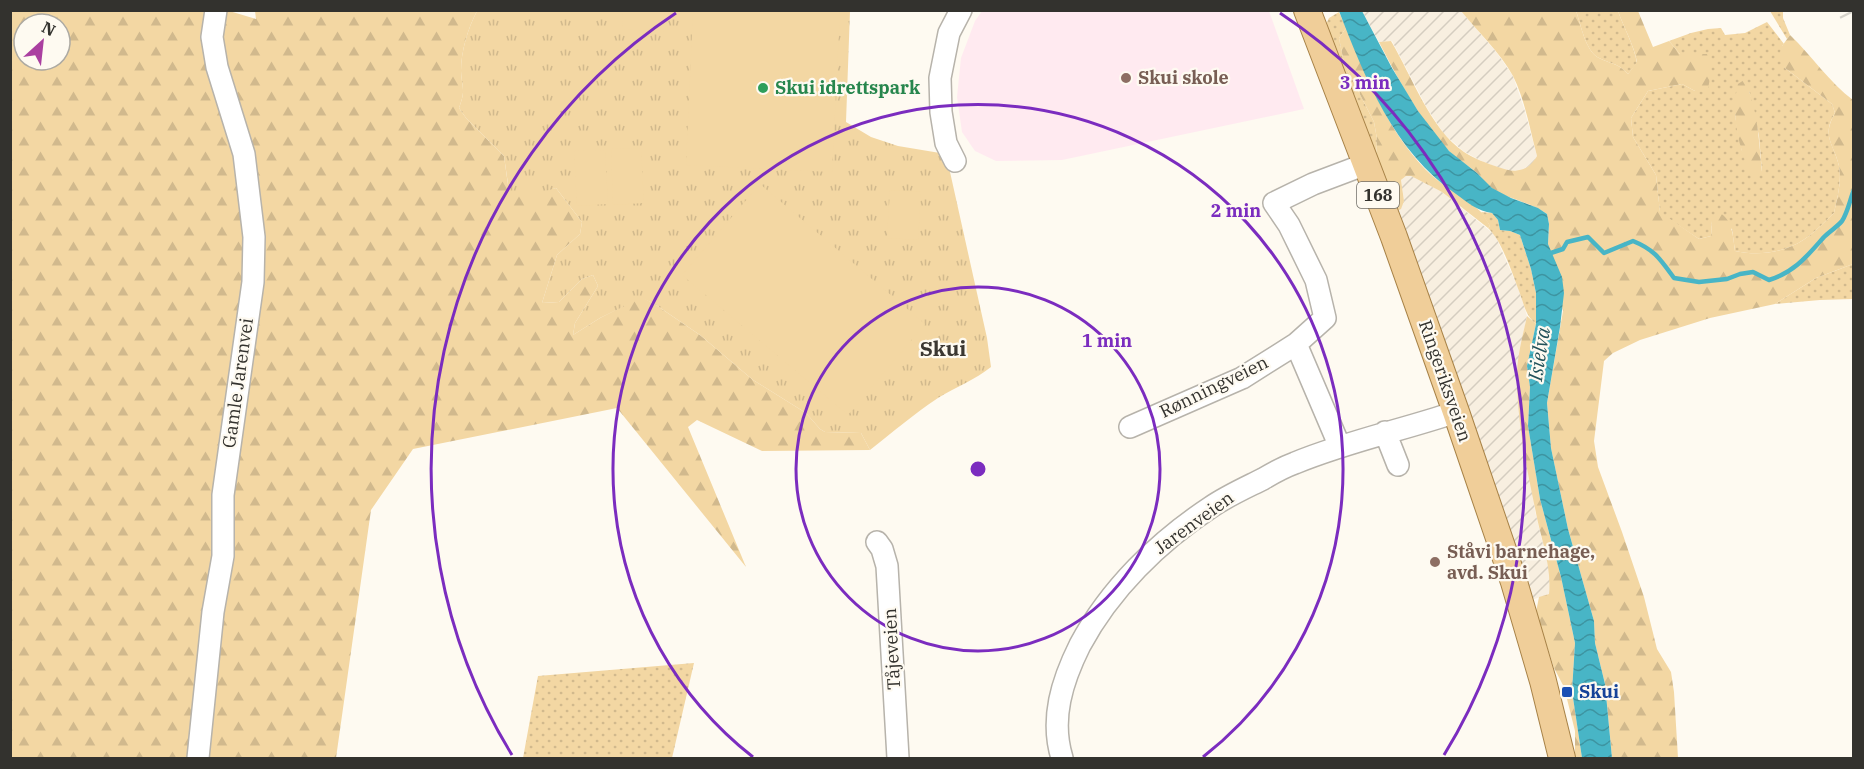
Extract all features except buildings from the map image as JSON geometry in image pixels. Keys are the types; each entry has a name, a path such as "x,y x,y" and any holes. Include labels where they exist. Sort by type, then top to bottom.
{"main road":[{"name":"Ringeriksveien","path":"1307,10 1394,237 1514,582 1543,681 1562,759"}],"street":[{"name":"Gamle Jarenvei","path":"198,759 213,612 223,556 222,495 253,282 255,237 244,154 217,67 212,37 216,10"},
{"path":"954,161 946,142 940,78 949,33 961,10"},
{"name":"Rønningveien","path":"1130,427 1242,378 1296,344 1325,318 1316,280 1289,225 1274,203 1313,184 1366,164"},
{"path":"1296,344 1340,447"},
{"name":"Jarenveien","path":"1062,759 1056,742 1058,705 1062,684 1087,632 1122,585 1149,556 1211,507 1294,463 1385,432 1456,412"},
{"path":"1385,432 1398,465"},
{"name":"Tåjeveien","path":"877,542 882,549 887,566 898,759"}],"shaded area":[{"name":"Skui skole","path":"982,11 1269,11 1304,109 1062,160 996,161 975,151 962,132 957,97 961,58 975,21"},
{"path":"1362,11 1461,11 1497,53 1513,76 1537,156 1533,163 1524,170 1508,171 1483,162 1463,151 1444,134 1427,108 1392,41 1379,42"},
{"path":"1406,176 1411,176 1442,192 1495,235 1519,290 1527,316 1522,342 1535,511 1551,577 1549,594 1529,601 1395,212 1404,201 1401,180"}],"green space":[{"path":"226,10 256,19 255,11 477,11 468,32 461,63 463,93 459,108 504,156 508,185 542,191 556,188 582,222 580,234 557,255 542,303 559,302 582,279 593,275 598,286 575,323 573,335 641,297 700,335 753,380 806,413 820,429 825,432 861,433 870,450 762,451 697,420 688,427 746,567 617,408 413,449 371,510 336,758 11,758 10,11"},
{"path":"477,11 850,11 846,122 871,137 898,146 946,154 987,338 991,367 938,398 870,450 861,433 825,432 820,429 806,413 753,380 700,335 653,303 641,298 600,318 573,335 575,323 598,286 593,275 582,279 559,302 542,303 557,255 580,234 582,222 556,188 526,197 509,191 504,156 459,108 463,93 461,63 468,32"},
{"path":"623,11 665,11 663,32 622,29"},
{"name":"Skui idrettspark","path":"693,11 840,11 832,172 686,165"},
{"path":"1461,11 1576,11 1584,37 1594,55 1618,66 1628,74 1637,62 1618,11 1638,11 1653,47 1669,41 1680,54 1707,54 1710,73 1707,92 1695,91 1682,84 1648,91 1631,118 1633,137 1656,175 1660,212 1699,239 1711,236 1712,221 1718,212 1727,219 1733,234 1735,251 1764,253 1785,249 1809,236 1834,213 1840,172 1830,140 1829,128 1835,113 1832,104 1785,68 1779,56 1782,46 1790,35 1853,100 1853,264 1816,278 1775,304 1710,318 1640,340 1613,353 1604,361 1594,441 1598,467 1644,597 1657,649 1671,672 1678,758 1612,758 1605,684 1595,643 1594,621 1568,529 1551,448 1547,403 1563,311 1548,244 1547,214 1493,189 1448,150 1419,112 1379,42 1391,41 1431,116 1452,142 1464,152 1489,164 1515,171 1525,169 1537,156 1517,85 1502,59"},
{"path":"1576,11 1618,11 1636,56 1637,63 1628,74 1618,66 1594,55 1584,37"},
{"path":"1770,11 1783,11 1783,18 1790,35 1787,39"},
{"path":"1339,12 1346,28 1339,38 1344,63 1374,122 1377,139 1376,164 1326,24 1329,18"},
{"path":"1767,22 1784,44 1782,46 1785,68 1832,104 1835,113 1829,128 1830,140 1840,172 1834,213 1804,240 1785,249 1764,253 1735,251 1732,229 1712,221 1711,236 1699,239 1660,213 1656,175 1633,137 1631,118 1648,91 1682,84 1695,91 1693,54 1680,54 1669,41 1708,29 1721,28 1725,35 1745,33","holes":["1749,91 1759,136 1762,172 1742,151 1735,115"]},
{"path":"1346,28 1379,102 1412,154 1431,175 1480,211 1490,226 1488,228 1442,192 1411,176 1406,176 1401,180 1404,201 1401,209 1395,212 1376,164 1377,139 1374,122 1344,63 1339,38"},
{"path":"1744,80 1749,90 1759,137 1762,172 1756,177 1751,175 1743,154 1735,119 1738,84"},
{"path":"641,148 644,203 613,205 611,149"},
{"path":"605,150 608,204 577,206 574,151"},
{"path":"760,184 925,324 848,415 682,275"},
{"path":"890,190 921,192 918,240 887,238"},
{"path":"1481,212 1492,213 1498,220 1500,230 1520,235 1536,293 1536,324 1527,313 1506,258"},
{"path":"1853,264 1853,299 1775,304 1816,278"},
{"path":"1527,316 1536,324 1527,366 1530,387 1528,426 1540,499 1561,577 1575,643 1572,691 1582,758 1575,758 1575,731 1564,687 1554,668 1536,612 1539,597 1549,594 1549,583 1547,562 1525,459 1517,393 1517,368"},
{"path":"694,663 672,758 523,758 538,676"}],"water":[{"name":"Isielva","path":"1339,11 1362,11 1418,111 1449,151 1492,188 1547,214 1548,244 1562,277 1564,293 1547,403 1551,448 1568,529 1594,621 1595,643 1605,684 1612,758 1582,758 1572,691 1575,643 1561,577 1540,499 1528,426 1530,387 1527,366 1536,324 1536,293 1520,235 1500,230 1498,220 1492,213 1465,200 1434,177 1415,157 1384,112"}],"waterway":[{"path":"1545,255 1563,249 1567,242 1588,237 1604,253 1633,241 1657,256 1674,278 1699,282 1727,279 1753,272 1769,280 1793,268 1842,221 1854,190"}],"place":[{"name":"Skui skole","path":"1126,78"},
{"name":"Skui idrettspark","path":"763,88"},
{"name":"Ståvi barnehage, avd. Skui","path":"1435,562"},
{"name":"Skui","path":"1567,692"}],"district":[{"name":"Skui","path":"943,349"}]}
